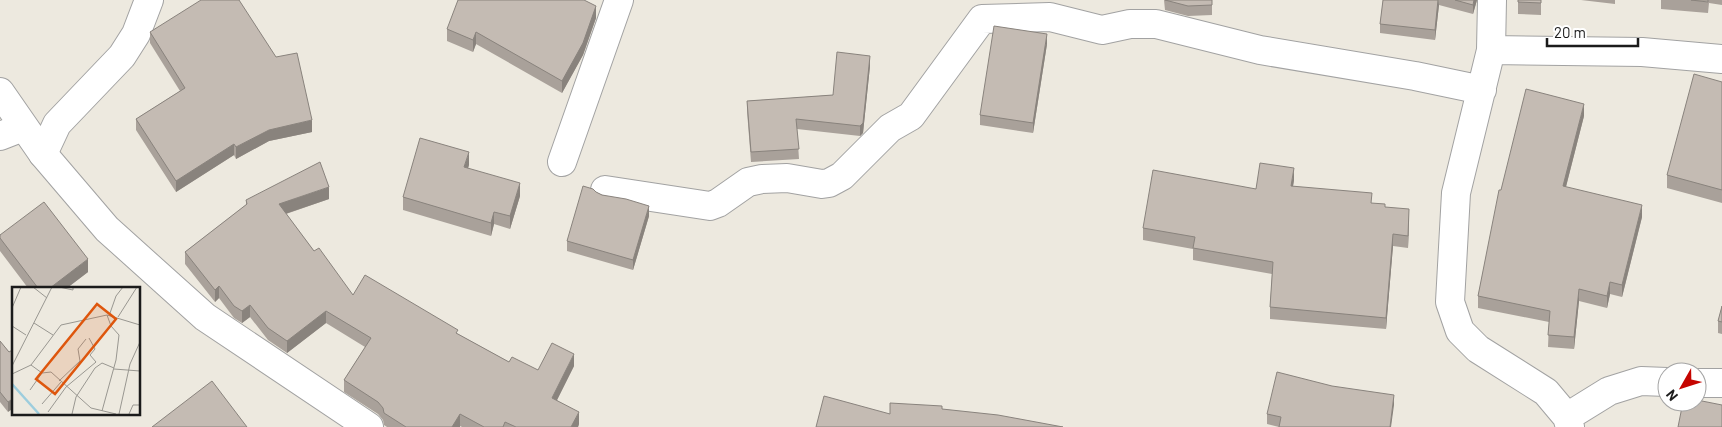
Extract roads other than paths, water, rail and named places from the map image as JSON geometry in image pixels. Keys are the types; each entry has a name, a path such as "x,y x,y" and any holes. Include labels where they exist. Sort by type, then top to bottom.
{"street":[{"path":"43,154 57,124 122,56 136,34 149,0"},
{"path":"562,162 620,0"},
{"path":"1492,0 1491,50 1456,193 1450,302 1460,331 1478,349 1546,392 1568,422 1609,391 1641,381 1657,382"},
{"path":"605,190 710,206 718,203 748,182 762,179 787,178 822,184 835,181 890,128 911,116 982,19 1050,17 1102,30 1130,24 1156,24 1260,50 1415,76 1482,90"},
{"path":"1491,50 1642,52 1722,59"},
{"path":"0,92 12,132 43,154 107,229 205,317 369,427"},
{"path":"1707,382 1722,383"}]}
